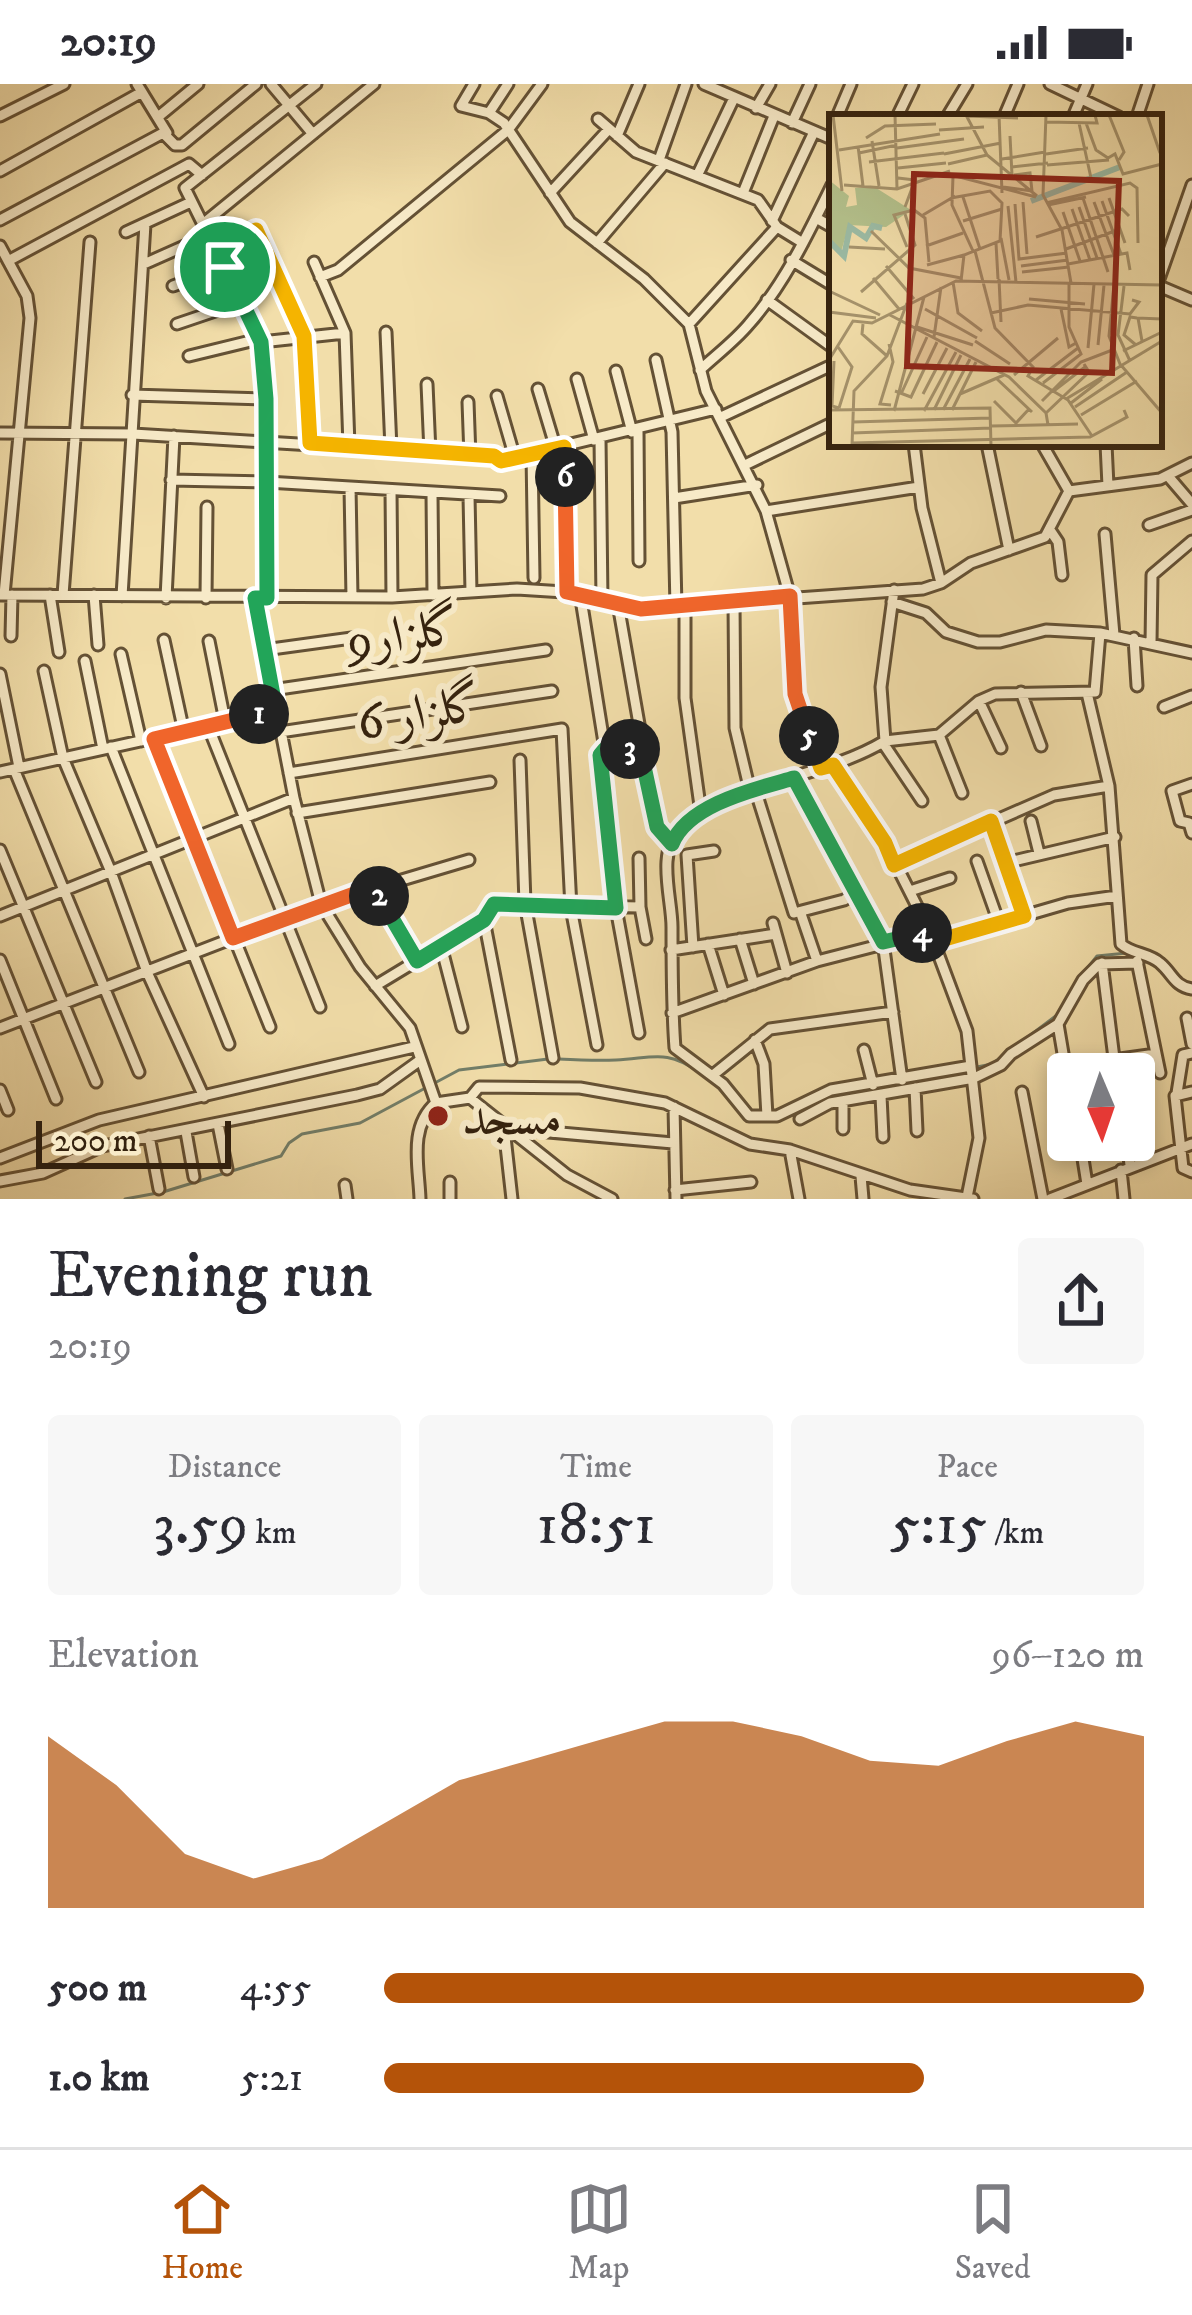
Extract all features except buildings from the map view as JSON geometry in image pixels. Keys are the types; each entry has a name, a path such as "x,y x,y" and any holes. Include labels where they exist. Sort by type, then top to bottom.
{"street":[{"path":"0,116 64,84"},
{"path":"158,117 197,84"},
{"path":"0,171 140,88 166,133 175,145 182,145 256,84"},
{"path":"271,84 314,134"},
{"path":"267,598 266,399 260,341 185,188 316,84"},
{"path":"204,223 374,84"},
{"path":"475,84 461,106 489,113 508,130 570,222 644,278 689,324 700,370 766,511 790,596 795,694 821,768"},
{"path":"489,113 508,84"},
{"path":"320,277 338,270 508,130 542,84"},
{"path":"550,193 613,132 639,84"},
{"path":"597,243 662,161 686,84"},
{"path":"704,84 813,134 829,135"},
{"path":"756,108 770,84"},
{"path":"792,123 810,84"},
{"path":"837,114 851,84"},
{"path":"899,114 914,84"},
{"path":"949,114 967,84"},
{"path":"1005,114 1018,84"},
{"path":"1050,84 1114,114"},
{"path":"1074,114 1087,84"},
{"path":"1138,114 1148,84"},
{"path":"697,176 729,92"},
{"path":"743,194 774,116"},
{"path":"598,119 636,152 758,200 774,224 803,243"},
{"path":"0,220 166,133"},
{"path":"689,324 774,224 813,134"},
{"path":"8,261 188,164 202,175"},
{"path":"1162,273 1192,185"},
{"path":"700,370 749,325 767,300 829,190"},
{"path":"126,232 191,202"},
{"path":"816,218 829,225"},
{"path":"122,596 145,224"},
{"path":"218,251 256,230 304,336 310,443"},
{"path":"144,264 209,235"},
{"path":"63,595 90,242"},
{"path":"0,246 26,296 30,318 6,595 11,636"},
{"path":"791,260 829,283"},
{"path":"314,262 345,333 349,446"},
{"path":"173,286 225,267"},
{"path":"1162,284 1192,300"},
{"path":"767,300 829,345"},
{"path":"177,324 242,302"},
{"path":"386,332 392,449"},
{"path":"188,356 260,341 345,333"},
{"path":"656,360 670,423 686,698 701,813"},
{"path":"0,433 266,440 494,456 501,461 718,413 829,366"},
{"path":"616,371 635,431 639,562"},
{"path":"577,379 597,440 602,599"},
{"path":"427,384 430,453"},
{"path":"538,389 560,448 567,592"},
{"path":"132,394 266,399"},
{"path":"497,396 515,458"},
{"path":"468,402 470,457"},
{"path":"745,465 829,424"},
{"path":"166,598 175,436"},
{"path":"914,447 941,583"},
{"path":"988,447 1010,550"},
{"path":"1044,447 1069,491"},
{"path":"1106,447 1108,486"},
{"path":"532,454 534,578"},
{"path":"6,595 267,598 567,592 641,609 790,596 893,596 941,583 971,563 1045,537 1069,491 1168,476 1192,464"},
{"path":"1149,525 1192,507 1168,476"},
{"path":"171,480 500,496"},
{"path":"674,498 757,485"},
{"path":"350,487 352,597"},
{"path":"766,511 920,488"},
{"path":"391,490 392,597"},
{"path":"432,494 433,595"},
{"path":"469,496 471,592"},
{"path":"206,598 207,507"},
{"path":"1050,530 1058,542 1062,575"},
{"path":"1105,534 1114,635"},
{"path":"1151,643 1152,574 1192,541"},
{"path":"580,593 605,749"},
{"path":"50,595 58,652"},
{"path":"94,595 98,644"},
{"path":"893,596 926,614 946,632 978,642 1000,642 1046,630 1114,635 1192,651"},
{"path":"893,596 881,687 884,742 922,801"},
{"path":"255,598 297,813 321,904 375,986 410,1028 435,1099"},
{"path":"734,602 735,728 794,913 858,892"},
{"path":"618,604 657,827 672,844"},
{"path":"971,1066 831,1090 777,1116 749,1116 712,1075 675,1048 667,891 672,844 678,830 701,813 884,742 939,735 979,701 995,694 1097,691 1100,633"},
{"path":"264,650 359,637"},
{"path":"1134,638 1137,686"},
{"path":"164,640 184,732"},
{"path":"209,641 226,721"},
{"name":"گلزار9","path":"272,690 546,650"},
{"path":"121,654 141,741"},
{"path":"85,661 107,748 229,1043"},
{"path":"44,671 63,758 147,972 204,1097"},
{"path":"0,674 17,768 140,1072"},
{"path":"280,731 552,691"},
{"path":"1021,692 1041,746"},
{"path":"1087,693 1109,786 1121,944 1137,958 1160,1073"},
{"path":"1164,707 1192,696"},
{"path":"979,701 1000,748"},
{"path":"0,772 276,711"},
{"path":"208,726 320,1007"},
{"name":"گلزار 6","path":"290,773 562,729 571,908"},
{"path":"939,735 962,793"},
{"path":"154,739 269,1027"},
{"path":"639,1033 616,908 600,755 605,749 640,748"},
{"path":"520,760 525,903 553,1058"},
{"path":"470,1099 483,1087 580,1088 674,1108 750,1144 790,1150 910,1190 969,1198 980,1138 967,1031 910,891 875,826 833,765"},
{"path":"794,778 883,942 902,1080"},
{"path":"297,813 490,782"},
{"path":"1192,784 1172,791 1180,821 1189,824 1192,832"},
{"path":"894,865 1060,793 1109,786"},
{"path":"0,916 294,798"},
{"path":"991,821 1024,916"},
{"path":"1030,821 1039,853"},
{"path":"1005,863 1115,837"},
{"path":"0,850 96,1082"},
{"path":"693,947 687,854 714,851"},
{"path":"639,857 646,939"},
{"path":"0,1028 284,917 469,860"},
{"path":"977,861 999,923"},
{"path":"910,891 950,878"},
{"path":"376,886 417,961"},
{"path":"672,1013 883,942 932,937 1068,903 1117,896"},
{"path":"375,986 484,920 494,904 640,907"},
{"path":"571,908 597,1045"},
{"path":"801,914 817,961"},
{"path":"484,920 511,1060"},
{"path":"671,950 740,940 774,928 787,973"},
{"path":"740,940 754,984"},
{"path":"708,944 724,995"},
{"path":"441,946 462,1027"},
{"path":"800,1119 843,1101 974,1078 1001,1065 1058,1024 1083,980 1102,963 1154,958 1183,988 1192,989"},
{"path":"0,960 56,1099"},
{"path":"1102,963 1112,1053"},
{"path":"712,1075 770,1029 893,1012"},
{"path":"1187,1018 1192,1044"},
{"path":"1058,1024 1063,1053"},
{"path":"755,1040 764,1064 767,1115"},
{"path":"414,1047 100,1120 0,1160 5,1181 43,1173 103,1146 380,1088 419,1061"},
{"path":"864,1050 873,1084"},
{"path":"1192,1054 1183,1055 1177,1093 1186,1146 1184,1168 1192,1172"},
{"path":"915,1088 916,1131"},
{"path":"0,1090 8,1110"},
{"path":"1177,1093 1192,1091"},
{"path":"1022,1092 1046,1199 1186,1146"},
{"path":"880,1096 883,1137"},
{"path":"435,1099 470,1099 567,1175 612,1199"},
{"path":"420,1199 416,1150 421,1123 435,1099"},
{"path":"843,1101 843,1129"},
{"path":"674,1108 676,1194 751,1182"},
{"path":"218,1124 227,1169"},
{"path":"504,1128 673,1143"},
{"path":"504,1128 512,1199"},
{"path":"186,1132 194,1178"},
{"path":"149,1136 159,1189"},
{"path":"790,1150 799,1199"},
{"path":"1083,1161 1087,1184"},
{"path":"1124,1199 1126,1161"},
{"path":"861,1176 863,1199"},
{"path":"450,1182 450,1199"},
{"path":"345,1185 347,1199"}],"waterway":[{"path":"1082,975 1097,956 1127,953"},
{"path":"977,1067 992,1064 1057,1015 1064,1004"},
{"path":"558,1059 659,1057 699,1072"},
{"path":"125,1199 281,1156 302,1134 360,1123 459,1070 548,1059"},
{"path":"925,1078 945,1074"},
{"path":"712,1081 746,1117"},
{"path":"891,1088 910,1081"},
{"path":"755,1120 779,1119 847,1095"}],"place":[{"name":"مسجد","path":"438,1116"}],"route":[{"path":"256,230 304,336 310,443 494,456 501,461 564,447 567,592 641,609 790,596 795,694 821,768 833,765 865,810 894,865 991,821 1024,916 934,942 930,932 883,942 794,778 701,813 678,830 672,844 657,827 640,748 605,749 600,755 616,908 494,904 484,920 417,961 376,886 233,938 154,739 276,711 255,598 267,598 266,399 261,342 225,267 218,251 256,230"}]}
